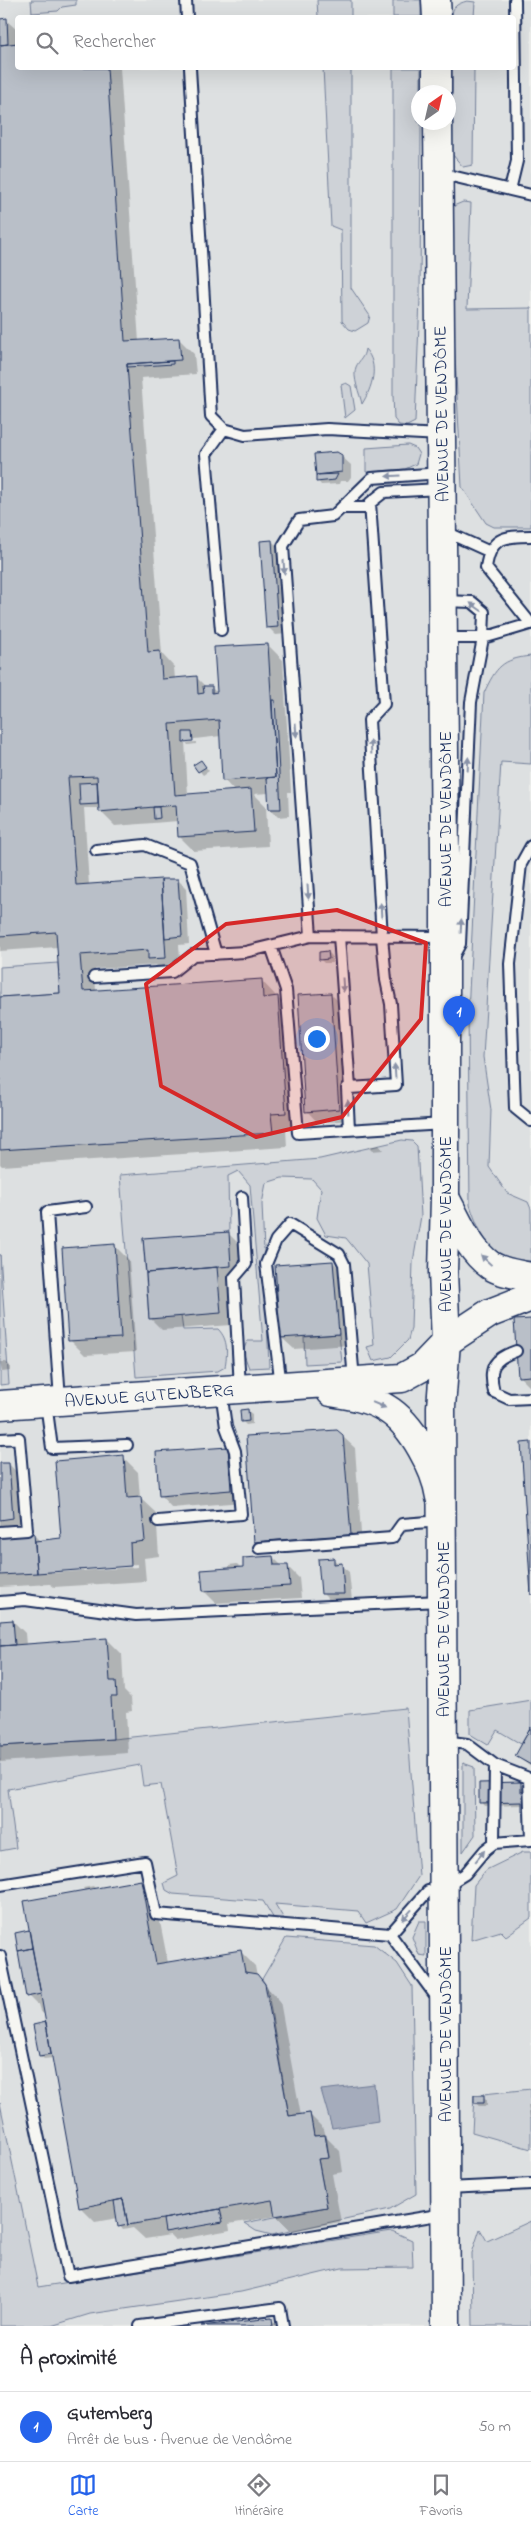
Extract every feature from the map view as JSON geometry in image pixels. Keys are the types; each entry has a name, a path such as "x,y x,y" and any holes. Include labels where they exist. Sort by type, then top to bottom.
{"main road":[{"path":"436,0 436,15"},
{"path":"437,70 437,85"},
{"name":"AVENUE DE VENDÔME","path":"438,130 446,938 446,1124 443,1287 446,1342 441,1407 446,2326"},
{"path":"445,1198 469,1242 490,1265 504,1271 531,1277"},
{"name":"AVENUE GUTENBERG","path":"0,1405 402,1378 422,1367 446,1342 490,1312 531,1297"},
{"name":"AVENUE GUTENBERG","path":"289,1386 360,1397 387,1409 408,1427 425,1455 439,1493 443,1521"}],"lane":[{"path":"186,0 187,15"},
{"path":"515,0 515,15"},
{"path":"190,70 211,416 224,429 245,435 328,429 442,436"},
{"path":"510,190 517,161 516,70"},
{"path":"438,172 531,195"},
{"path":"221,630 206,454 224,429"},
{"path":"311,936 283,546 299,520 334,516 372,478 442,481"},
{"path":"349,1129 347,1088 396,1085 391,1004 386,980 382,937 370,720 384,704 370,503 384,492 442,481"},
{"path":"342,508 370,508"},
{"path":"442,530 488,551"},
{"path":"443,638 483,638 530,624 486,568 488,551 498,540 514,536 531,536"},
{"path":"443,601 472,602 484,612 483,638 471,702 460,944 445,971"},
{"path":"96,850 145,845 190,863 216,954"},
{"path":"531,846 521,864 510,964 515,1108 531,1121"},
{"path":"94,977 172,972 193,955 245,952 311,936 446,938"},
{"path":"339,936 350,1088"},
{"path":"271,946 286,990 298,1133 446,1124"},
{"path":"158,1521 241,1514 235,1451 226,1428 230,1390 234,1278 246,1264 242,1197"},
{"path":"86,1207 47,1212 53,1401 52,1448 127,1445"},
{"path":"289,1386 266,1264 276,1240 290,1224 308,1233 339,1254 344,1264 354,1382"},
{"path":"516,1351 503,1355 493,1365 491,1380 494,1392 509,1399 531,1398"},
{"path":"0,1439 19,1438 27,1530 0,1532"},
{"path":"259,1548 392,1538 402,1524 443,1521"},
{"path":"0,1602 25,1600 136,1615 442,1601"},
{"path":"390,1934 428,1891 444,1888 466,1874 485,1850 494,1843 531,1840 530,1778 494,1765 467,1744 444,1741"},
{"path":"494,1765 494,1843"},
{"path":"0,1885 145,1862 156,1914 390,1934 445,2008"},
{"path":"0,1956 68,2276 531,2184"},
{"path":"140,2326 280,2308 283,2326"}],"highlighted area":[{"path":"337,910 426,943 421,1019 342,1117 256,1137 161,1086 146,984 226,924"}],"shaded area":[{"path":"0,0 531,0 531,2326 0,2326"},
{"path":"31,0 76,0 76,5 62,7 58,11 32,13"},
{"path":"317,0 351,0 351,15 318,15"},
{"path":"393,0 421,0 421,15 393,15"},
{"path":"467,1 475,2 474,15 452,15 453,10 460,3"},
{"path":"323,70 351,70 351,288 370,316 368,323 355,331 349,329 342,321 341,230 331,226"},
{"path":"393,70 421,70 421,85 411,85 411,130 421,130 420,298 415,422 407,426 399,425 394,419"},
{"path":"452,70 474,70 473,165 463,167 452,154 452,130 456,130 456,85 452,85"},
{"path":"463,202 471,203 467,309 531,308 531,527 494,527 486,523 462,487 452,300 451,207"},
{"path":"365,349 370,355 373,376 369,391 362,404 355,371 364,355"},
{"path":"346,383 351,386 355,410 345,418 341,385"},
{"path":"408,445 415,448 419,454 416,464 405,469 366,472 366,448"},
{"path":"531,656 531,764 501,762 483,1057 491,1110 489,1167 507,1193 528,1202 531,1209 531,1261 507,1257 490,1246 479,1228 470,1205 468,1013 484,693 492,677 501,666 513,659"},
{"path":"58,963 60,993 0,997 0,967"},
{"path":"402,1140 412,1141 417,1146 421,1216 413,1262 411,1328 408,1340 391,1357 373,1361 367,1347 374,1345 367,1264 346,1238 326,1235 317,1218 321,1189 312,1179 282,1178 266,1183 262,1204 269,1367 249,1368 243,1352 247,1341 263,1341 250,1185 238,1171 228,1176 229,1232 143,1239 149,1318 181,1316 183,1330 218,1329 226,1342 225,1367 218,1371 136,1377 120,1175 320,1159"},
{"path":"0,1254 9,1384 0,1385"},
{"path":"339,1334 342,1362 305,1364 304,1337"},
{"path":"531,1700 531,1727 521,1744 497,1730 488,1745 470,1734 470,1710"},
{"path":"406,1708 419,1876 397,1909 366,1923 358,1911 275,1904 284,1919 274,1919 263,1901 173,1894 166,1890 164,1883 178,1876 161,1784 143,1786 140,1765 8,1789 16,1848 0,1851 0,1746 113,1739"},
{"path":"463,1763 474,1767 475,1835 463,1852"},
{"path":"523,1852 531,1852 531,1918 506,1936 501,1931 471,1940 474,1885 486,1870"},
{"path":"419,1921 426,1921 426,1956 419,1955 412,1937"},
{"path":"286,1938 374,1945 397,1963 412,1986 416,2194 390,2209 272,2235 256,2231 244,2223 327,2207 318,2159 329,2157 326,2135 314,2136 310,2113 289,2116 267,1987 262,1979"},
{"path":"531,2089 531,2149 472,2132 474,2095"},
{"path":"0,2103 38,2287 392,2231 412,2240 413,2267 342,2268 241,2292 90,2314 51,2326 0,2326"},
{"path":"531,2221 531,2326 473,2326 472,2253 480,2229 487,2241"}],"water":[{"path":"374,2084 378,2121 332,2128 321,2090"}],"building":[{"path":"7,18 8,44 0,45 0,19"},
{"path":"15,43 15,70 107,70 125,341 179,338 181,360 127,364 148,652 160,651 162,679 197,676 198,694 204,693 203,686 212,686 212,693 217,692 214,647 268,644 276,777 222,781 219,720 170,724 175,795 251,789 254,832 178,837 176,805 99,812 97,776 68,777 76,885 161,879 166,958 148,959 148,950 80,955 83,991 262,979 263,998 278,996 286,1113 271,1114 273,1133 0,1150 0,997 60,993 56,932 0,936 0,45"},
{"path":"173,361 173,364 127,367 127,364"},
{"path":"337,452 342,455 342,472 316,475 314,454"},
{"path":"338,474 335,480 316,482 316,475"},
{"path":"272,540 278,627 266,628 260,541"},
{"path":"272,700 275,700 281,809 269,809 267,778 276,777"},
{"path":"183,732 192,732 193,741 183,742"},
{"path":"201,760 206,767 198,772 193,765"},
{"path":"97,782 98,804 80,805 79,783"},
{"path":"153,807 159,807 160,818 154,819"},
{"path":"161,879 178,879 182,936 165,938"},
{"path":"328,951 329,959 319,960 319,952"},
{"path":"331,993 339,1109 305,1112 298,995"},
{"path":"229,1232 231,1266 146,1273 143,1238"},
{"path":"115,1244 121,1338 68,1341 62,1248"},
{"path":"333,1261 339,1334 280,1338 275,1265"},
{"path":"217,1267 221,1313 149,1319 146,1273"},
{"path":"531,1319 531,1376 518,1377 514,1320"},
{"path":"248,1409 249,1421 241,1422 240,1410"},
{"path":"337,1430 343,1435 351,1535 254,1542 246,1436"},
{"path":"531,1442 531,1595 521,1443"},
{"path":"228,1447 231,1490 159,1496 156,1452"},
{"path":"124,1455 127,1498 141,1497 145,1541 130,1543 131,1566 37,1573 35,1541 61,1538 55,1461"},
{"path":"0,1463 9,1463 13,1518 0,1520"},
{"path":"34,1533 37,1573 0,1575 0,1536"},
{"path":"273,1556 274,1565 288,1565 290,1586 203,1591 201,1570 243,1567 243,1558"},
{"path":"334,1558 334,1564 342,1563 344,1594 321,1594 318,1559"},
{"path":"13,1620 15,1645 0,1646 0,1621"},
{"path":"107,1638 110,1681 116,1681 117,1697 111,1697 113,1739 0,1746 0,1646"},
{"path":"531,1727 531,1765 515,1756"},
{"path":"521,1782 521,1792 531,1791 531,1812 522,1812 522,1802 479,1803 479,1783"},
{"path":"141,1880 156,1964 241,1950 245,1972 257,1974 265,1984 289,2116 310,2113 314,2136 325,2135 329,2158 318,2159 327,2207 275,2216 272,2200 128,2225 123,2199 79,2208 24,1901"},
{"path":"29,1930 32,1948 18,1951 15,1933"},
{"path":"32,1948 41,1994 26,1997 18,1951"},
{"path":"46,2022 51,2054 39,2056 33,2025"},
{"path":"474,2095 484,2095 484,2103 474,2103"},
{"path":"123,2199 128,2225 118,2227 114,2201"},
{"path":"220,2209 223,2222 165,2232 163,2219"},
{"path":"272,2318 273,2326 201,2326"}],"place":[{"name":"Gutemberg","path":"459,1037"}]}
